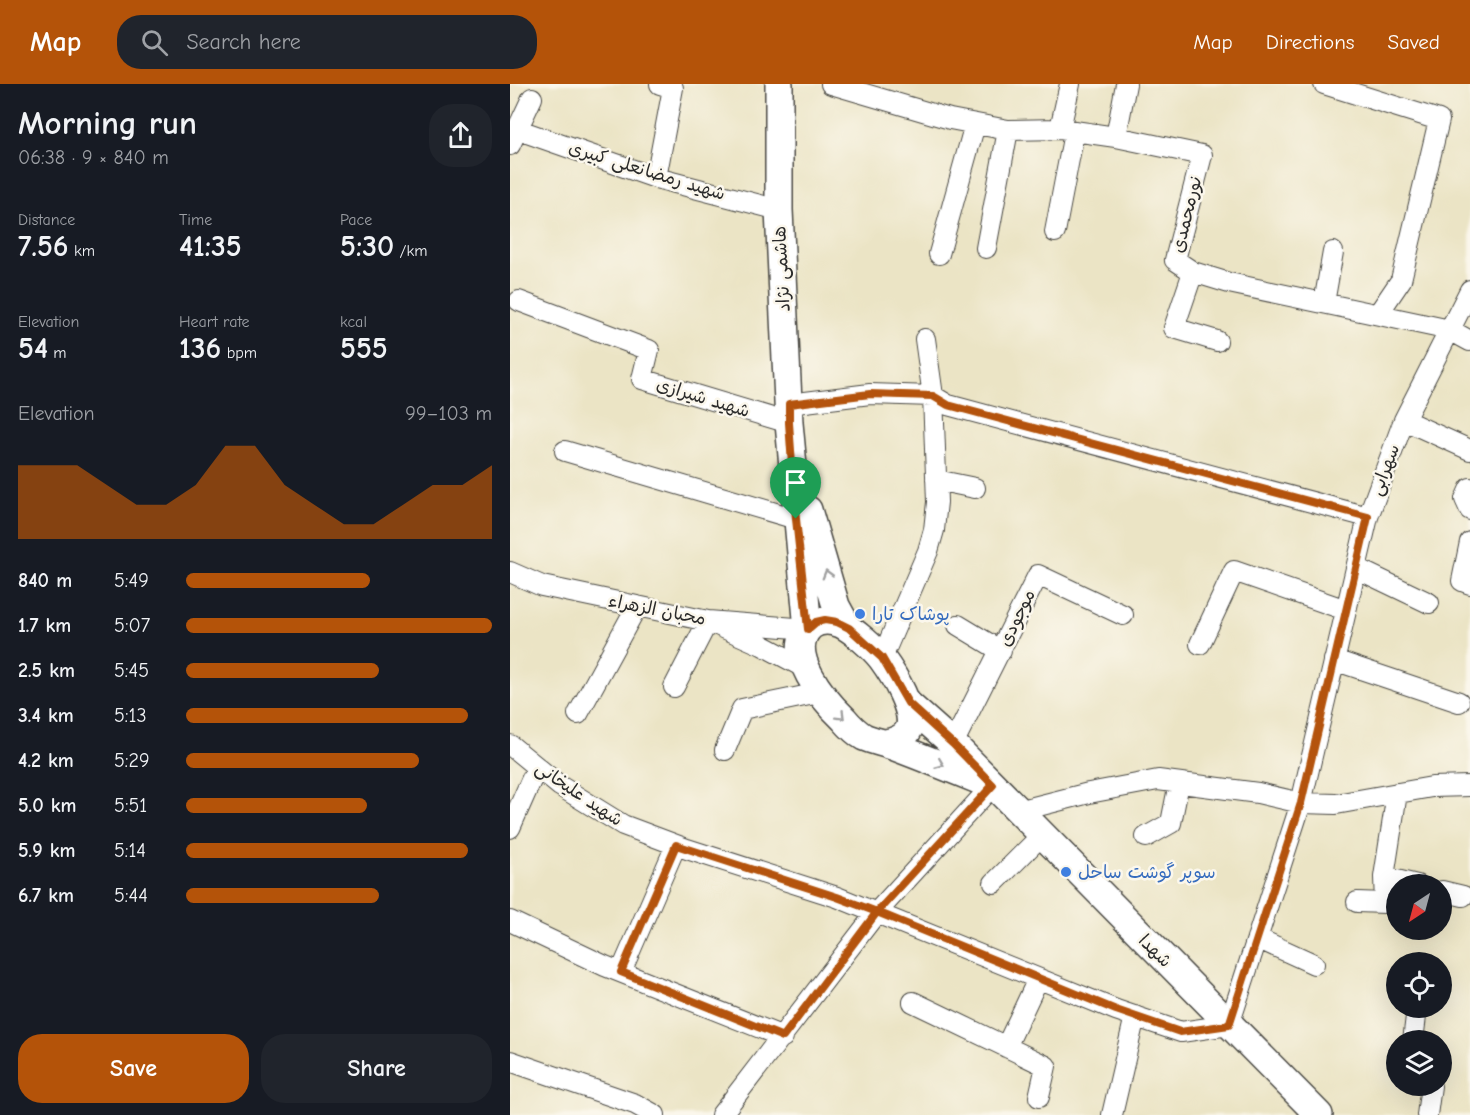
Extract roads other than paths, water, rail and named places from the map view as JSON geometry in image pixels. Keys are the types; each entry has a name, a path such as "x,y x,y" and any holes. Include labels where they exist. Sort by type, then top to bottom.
{"main road":[{"name":"هاشمی نژاد","path":"779,84 779,210 796,519 808,629 802,645 805,668"},
{"name":"هاشمی نژاد","path":"792,454 836,606 849,628"},
{"path":"808,629 816,622 825,620 837,622 849,628"},
{"name":"شهدا","path":"849,628 882,658 908,703 953,744 1319,1115"},
{"name":"شهدا","path":"805,668 819,693 864,736 993,785"},
{"path":"886,743 899,740 909,729 908,703"}],"street":[{"path":"656,178 673,88 660,84"},
{"name":"نورمحمدی","path":"831,84 975,124 1008,130 1067,131 1116,137 1202,155 1175,260 1193,272 1229,283 1450,330 1470,341"},
{"path":"1055,232 1070,84"},
{"path":"1116,137 1126,84"},
{"path":"1324,84 1439,120 1401,280 1378,314"},
{"path":"513,137 532,98"},
{"path":"939,254 975,124"},
{"path":"986,248 1008,130"},
{"name":"شهید رمضانعلی کبیری","path":"513,137 779,210"},
{"path":"1324,303 1333,252"},
{"path":"1193,272 1174,328 1216,341"},
{"name":"سهرابی","path":"1229,1025 1301,803 1368,517 1404,420 1470,290"},
{"name":"شهید شیرازی","path":"519,301 649,350 642,380 789,414"},
{"path":"882,658 928,551 934,530 937,502 933,396 925,339"},
{"path":"789,414 870,394 933,396 948,405 1368,517"},
{"path":"1404,420 1470,450"},
{"path":"565,452 796,519"},
{"path":"936,480 975,488"},
{"path":"1470,488 1466,499 1470,510"},
{"path":"1470,543 1462,581 1470,584"},
{"path":"1356,568 1429,603"},
{"path":"1200,644 1234,571 1346,610"},
{"name":"محبان الزهراء","path":"510,572 542,586 708,621 808,629"},
{"name":"موجودی","path":"953,744 1038,574 1123,615"},
{"path":"578,714 637,606"},
{"path":"674,687 708,621 762,645 805,668"},
{"path":"958,625 1001,651"},
{"path":"1334,660 1459,702"},
{"path":"725,750 742,709 819,693"},
{"name":"شهید علیخانی","path":"510,745 560,786 623,825 676,845 837,897 1038,979 1180,1032 1229,1025"},
{"path":"510,828 537,767"},
{"path":"1018,811 1089,793 1158,780 1258,793 1301,803 1336,804 1432,787 1470,786"},
{"path":"1146,837 1171,823 1179,783"},
{"path":"721,1115 877,912 993,785"},
{"path":"1357,903 1385,903 1384,877 1397,793"},
{"path":"994,883 1042,835"},
{"path":"621,972 676,845"},
{"path":"1452,893 1463,896"},
{"path":"510,921 621,972 783,1037"},
{"path":"1257,938 1314,964"},
{"path":"1006,1047 1038,979"},
{"path":"913,1002 1046,1066 1039,1097"},
{"path":"1112,1115 1135,1016"},
{"path":"510,1061 635,1104 655,1115"},
{"path":"1427,1115 1430,1096"}],"place":[{"name":"پوشاک تارا","path":"860,614"},
{"name":"سوپر گوشت ساحل","path":"1066,872"}]}
